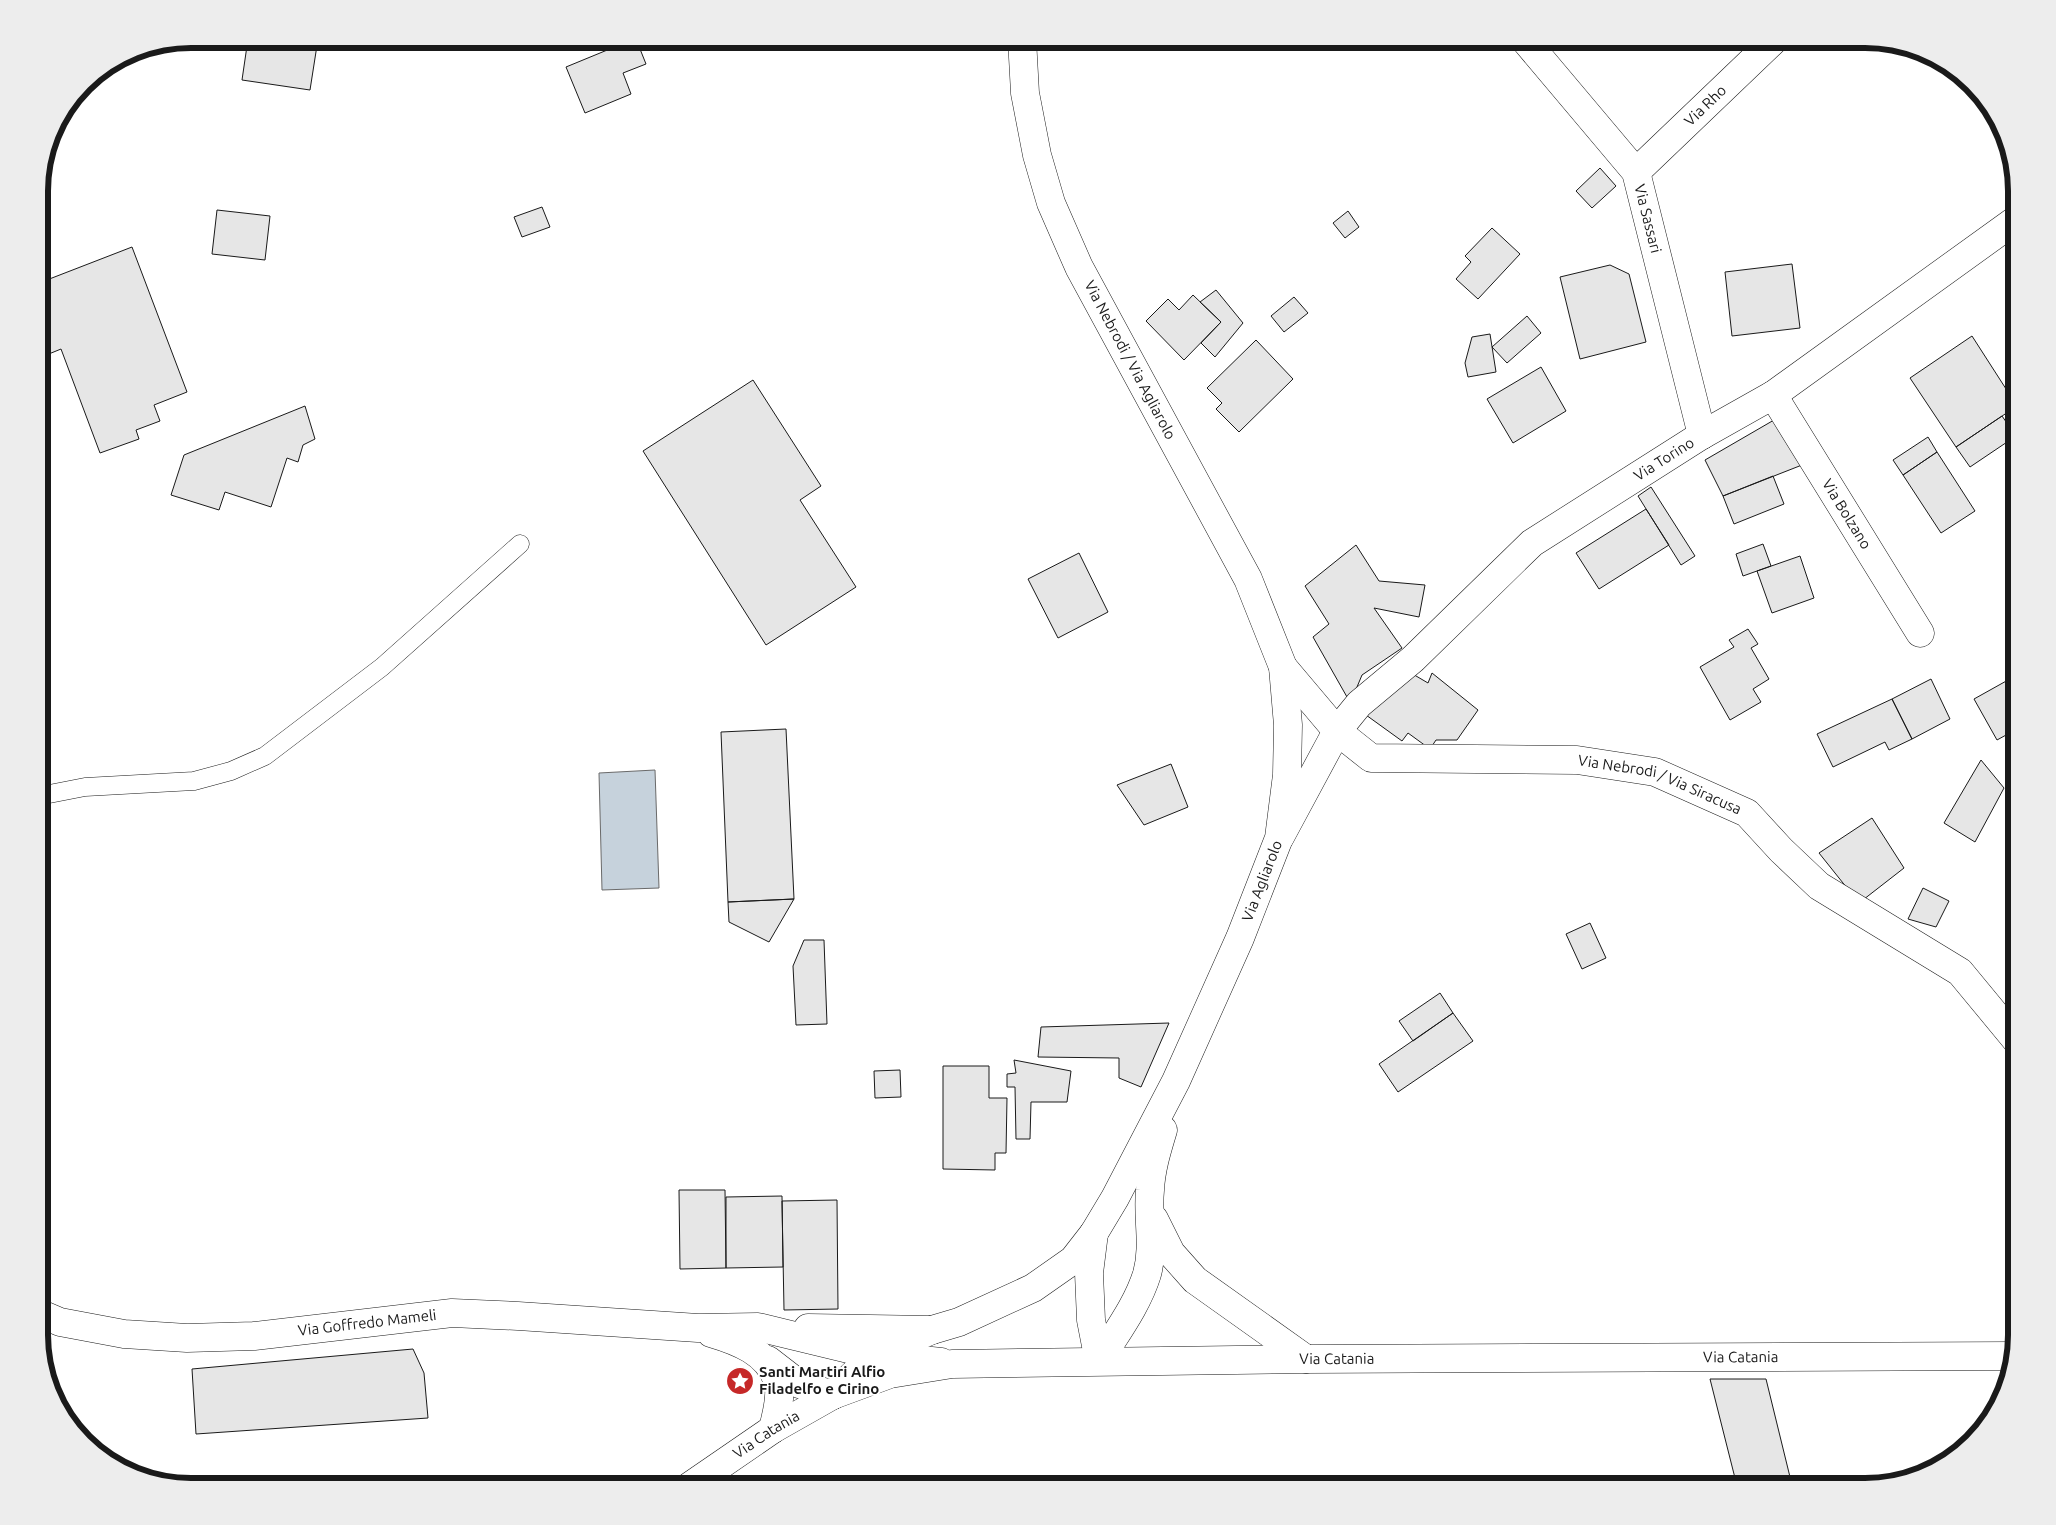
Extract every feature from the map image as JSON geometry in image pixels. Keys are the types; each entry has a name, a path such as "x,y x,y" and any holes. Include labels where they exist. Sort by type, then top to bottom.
{"street":[{"name":"Via Nebrodi / Via Agliarolo","path":"1022,48 1025,93 1037,155 1051,203 1079,267 1248,579 1283,668"},
{"name":"Via Sassari","path":"1532,48 1636,172 1702,436"},
{"name":"Via Rho","path":"1636,172 1766,48"},
{"name":"Via Torino","path":"1279,838 1337,731 1359,704 1413,659 1532,543 1702,436 1774,396 2008,226"},
{"name":"Via Bolzano","path":"1774,396 1920,633"},
{"name":"Via Nebrodi / Via Siracusa","path":"1283,668 1337,731 1371,758 1577,760 1655,772 1747,812 1781,850 1819,886 1960,972 2008,1030"},
{"name":"Via Agliarolo","path":"1176,1080 1240,938 1279,838 1287,775 1288,724 1283,668"},
{"path":"1098,1361 1135,1304 1147,1273 1152,1245 1150,1191 1153,1164 1176,1080"},
{"path":"698,1328 733,1340 762,1356 799,1384 833,1395 873,1355 932,1330 959,1322 1033,1288 1073,1260 1094,1233 1176,1080"},
{"path":"1151,1214 1171,1253 1194,1280 1306,1359"},
{"path":"1094,1233 1089,1273 1091,1320 1098,1361"},
{"name":"Via Goffredo Mameli","path":"48,1317 60,1322 124,1334 187,1338 254,1336 452,1314 518,1316 698,1328"},
{"path":"698,1328 758,1327 932,1330"},
{"path":"758,1327 873,1355 952,1364"},
{"path":"762,1356 778,1382 779,1405 773,1429"},
{"name":"Via Catania","path":"702,1478 773,1429 833,1395 890,1374 952,1364 1306,1359 2007,1356"}],"lane":[{"path":"48,794 85,787 194,781 231,771 265,756 382,668 520,544"}],"shaded area":[{"path":"655,770 659,888 602,890 599,773"}],"building":[{"path":"247,48 317,48 310,90 242,80"},
{"path":"612,48 640,48 646,64 623,73 631,94 585,113 566,67"},
{"path":"1600,168 1616,186 1592,208 1576,191"},
{"path":"542,207 550,227 522,237 514,217"},
{"path":"217,210 270,216 265,260 212,254"},
{"path":"1348,211 1359,227 1345,238 1333,223"},
{"path":"1492,228 1520,254 1478,299 1456,279 1471,262 1465,256"},
{"path":"132,247 187,392 154,405 160,421 136,430 139,439 100,453 61,349 48,354 48,280"},
{"path":"1792,264 1800,328 1732,336 1725,272"},
{"path":"1610,265 1629,274 1646,342 1580,359 1560,277"},
{"path":"1216,290 1243,323 1215,357 1201,343 1221,322 1200,302"},
{"path":"1193,295 1221,322 1184,360 1146,321 1168,299 1179,310"},
{"path":"1294,297 1308,313 1284,332 1271,316"},
{"path":"1527,316 1541,333 1507,363 1492,347"},
{"path":"1490,334 1496,372 1468,377 1465,363 1472,337"},
{"path":"1972,336 2008,392 2008,412 1956,447 1910,378"},
{"path":"1256,340 1293,379 1239,432 1216,409 1222,403 1207,388"},
{"path":"1541,367 1566,411 1513,443 1487,399"},
{"path":"753,380 821,486 800,500 856,587 766,645 643,451"},
{"path":"305,406 315,439 303,445 298,462 287,458 271,507 225,492 219,510 171,495 184,455"},
{"path":"2002,416 2008,425 2008,441 1970,467 1956,447"},
{"path":"1774,420 1802,465 1723,496 1705,460"},
{"path":"1928,437 1937,452 1903,475 1893,460"},
{"path":"1937,452 1975,511 1941,533 1903,475"},
{"path":"1773,476 1784,504 1734,524 1723,496"},
{"path":"1651,487 1695,556 1681,565 1638,496"},
{"path":"1646,509 1669,545 1599,589 1576,553"},
{"path":"1763,544 1771,566 1743,576 1736,554"},
{"path":"1356,545 1379,581 1425,585 1419,617 1374,608 1402,648 1362,675 1357,687 1347,697 1313,637 1329,624 1305,586"},
{"path":"1079,553 1108,612 1058,638 1028,579"},
{"path":"1800,556 1814,598 1772,613 1757,571"},
{"path":"1748,629 1758,644 1751,648 1769,679 1753,689 1761,702 1730,720 1700,667 1734,647 1729,640"},
{"path":"1411,673 1428,683 1432,673 1478,710 1457,740 1436,740 1430,749 1408,733 1402,741 1366,715"},
{"path":"1931,679 1950,719 1912,739 1892,699"},
{"path":"2008,680 2008,734 1997,740 1974,699"},
{"path":"1892,699 1912,739 1889,750 1885,742 1833,767 1817,734"},
{"path":"786,729 794,899 728,902 721,732"},
{"path":"1981,760 2004,788 1975,842 1944,823"},
{"path":"1171,764 1188,807 1144,825 1117,785"},
{"path":"1872,818 1904,868 1859,903 1819,853"},
{"path":"1923,888 1949,901 1936,927 1908,919"},
{"path":"794,899 769,942 729,922 728,902"},
{"path":"1590,923 1606,958 1582,969 1566,934"},
{"path":"804,940 824,940 827,1024 796,1025 793,966"},
{"path":"1440,993 1453,1013 1413,1041 1399,1021"},
{"path":"1453,1013 1473,1041 1398,1092 1379,1064"},
{"path":"1169,1023 1141,1087 1119,1078 1119,1058 1038,1057 1041,1027"},
{"path":"1014,1060 1071,1071 1067,1102 1031,1102 1030,1139 1016,1139 1015,1087 1007,1087 1007,1074 1016,1073"},
{"path":"943,1066 989,1066 989,1098 1007,1098 1006,1153 995,1153 995,1170 943,1169"},
{"path":"900,1070 901,1097 875,1098 874,1071"},
{"path":"679,1190 725,1190 726,1268 680,1269"},
{"path":"782,1196 783,1267 726,1268 726,1197"},
{"path":"837,1200 838,1309 784,1310 782,1201"},
{"path":"413,1349 424,1373 428,1418 196,1434 192,1369"},
{"path":"1710,1379 1766,1379 1790,1477 1735,1478"}],"place":[{"name":"Santi Martiri Alfio Filadelfo e Cirino","path":"740,1381"}]}
